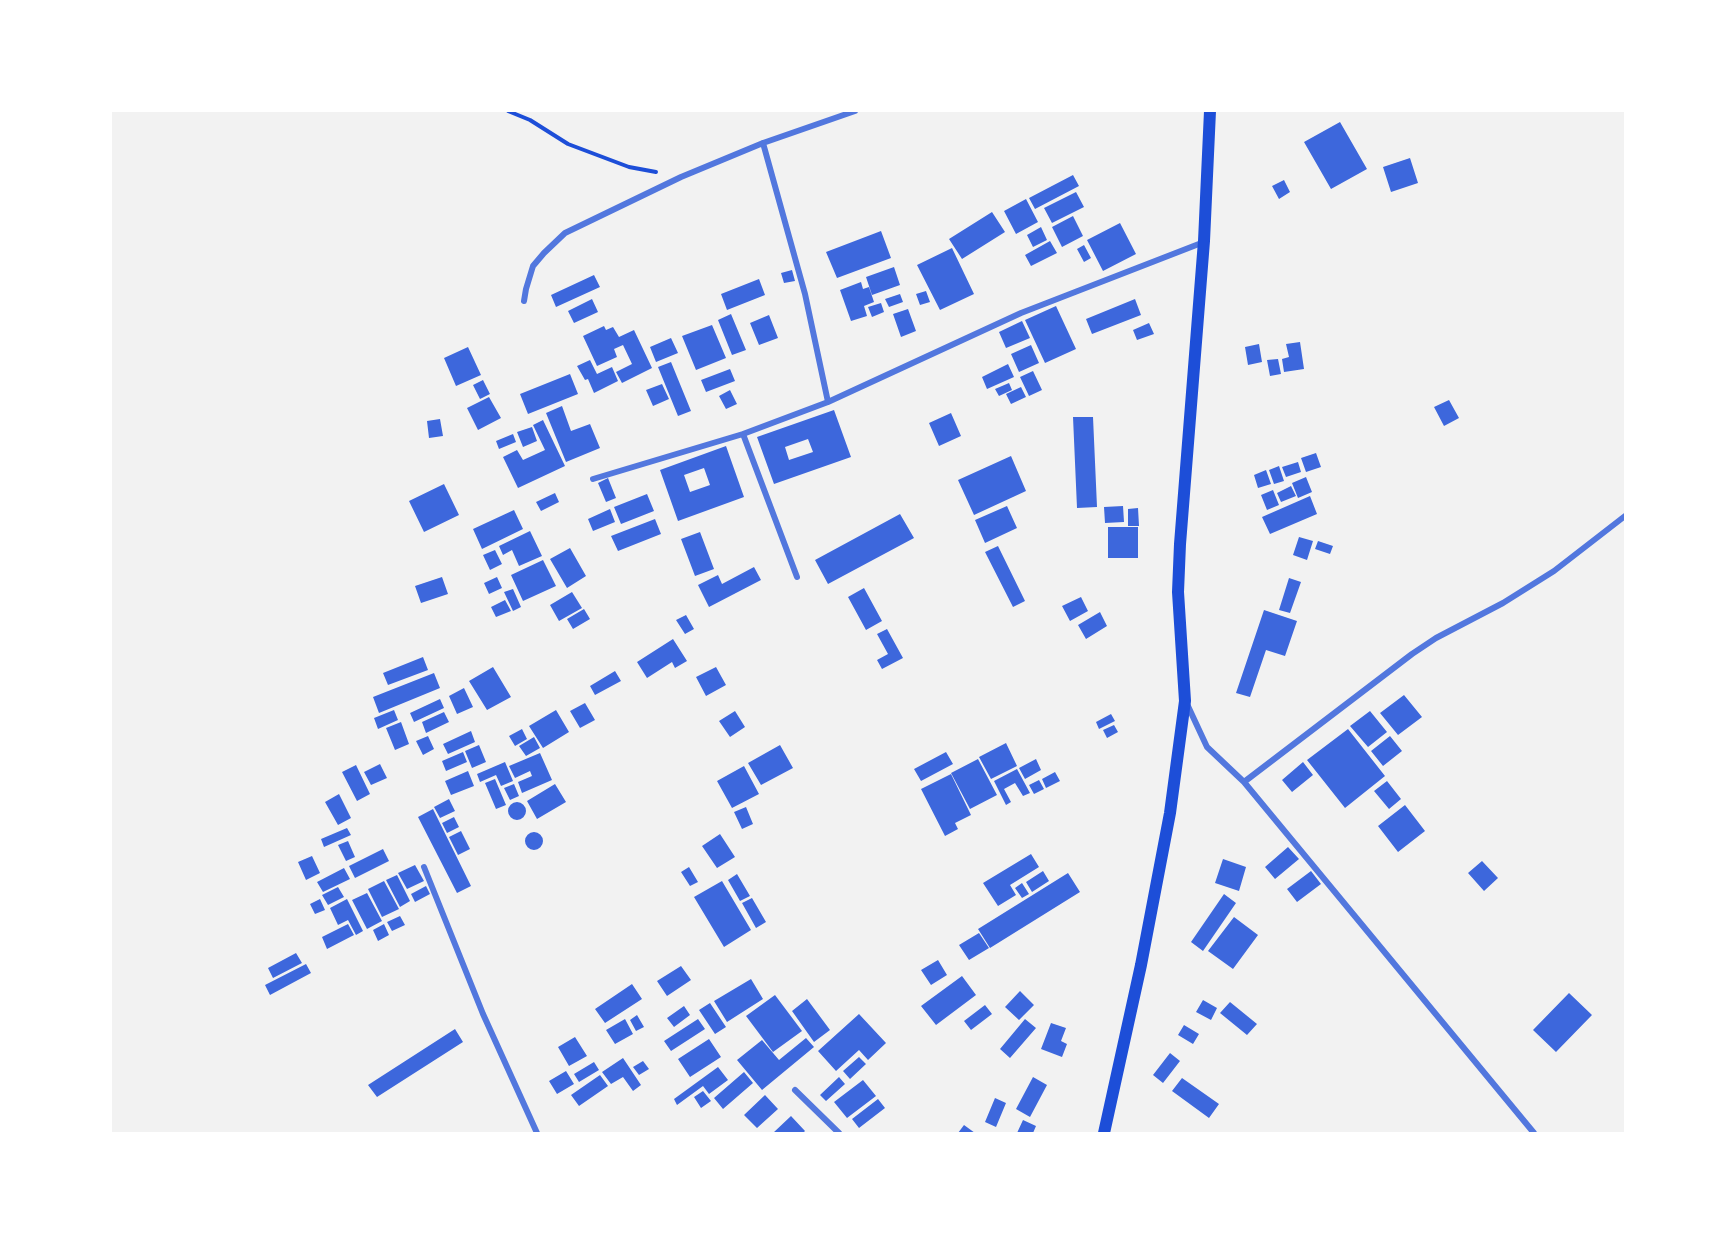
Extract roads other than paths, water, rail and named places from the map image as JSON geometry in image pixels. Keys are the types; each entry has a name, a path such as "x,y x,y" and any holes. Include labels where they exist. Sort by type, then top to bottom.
{"main road":[{"path":"1104,1133 1141,965 1170,813 1185,700 1178,592 1180,544 1204,242 1210,111"}],"street":[{"path":"524,301 533,266 565,233 681,177 763,143 855,111"},
{"path":"763,143 805,294 828,402"},
{"path":"593,479 743,434 828,402 1021,313 1204,242"},
{"path":"743,434 797,577"},
{"path":"1244,782 1412,654 1436,638 1503,603 1554,571 1625,516"},
{"path":"1185,700 1207,747 1244,782 1534,1133"},
{"path":"424,867 483,1014 537,1133"},
{"path":"795,1090 839,1133"}]}
